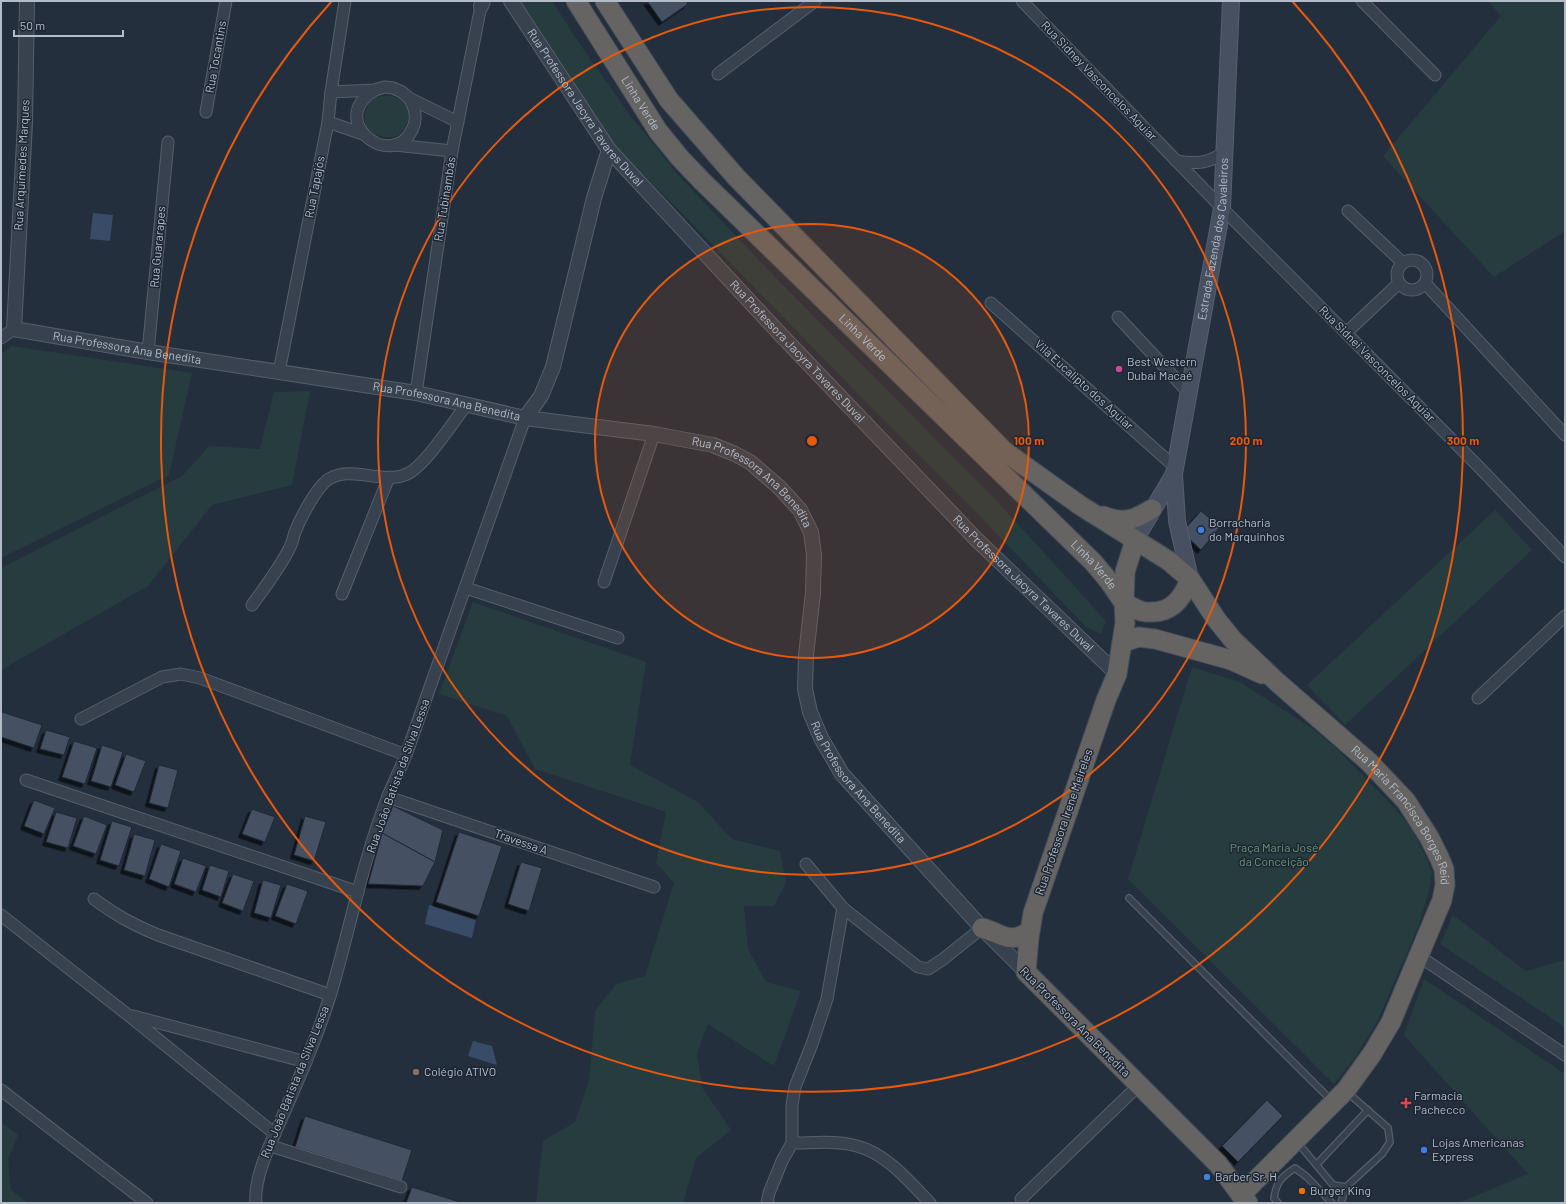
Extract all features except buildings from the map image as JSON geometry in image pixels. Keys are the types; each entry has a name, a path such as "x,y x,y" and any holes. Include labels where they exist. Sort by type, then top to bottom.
{"highway":[{"name":"Linha Verde","path":"576,1 658,131 680,158 1093,562 1109,581 1124,603 1125,623 1117,674"},
{"name":"Linha Verde","path":"605,1 669,100 736,178 1004,451 1081,506 1135,540"},
{"path":"1081,506 1105,517 1126,520 1134,520 1152,509"},
{"path":"1135,540 1125,572 1124,603 1141,612 1157,612 1169,609 1179,601 1190,579"},
{"name":"Rua Maria Francisca Borges Reid","path":"1135,540 1169,561 1190,579 1216,619 1233,640 1277,682 1369,762 1406,802 1429,837 1444,869 1445,885 1442,900 1391,1022 1372,1054 1340,1096 1295,1140 1279,1167 1241,1200"},
{"name":"Rua Maria Francisca Borges Reid","path":"1122,643 1138,637 1155,639 1231,660 1277,682"},
{"name":"Rua Professora Irene Meireles","path":"1026,972 1033,912 1106,700 1117,674"},
{"path":"982,928 1012,939 1030,932"},
{"name":"Rua Professora Ana Benedita","path":"1026,972 1138,1086 1218,1164 1241,1200"},
{"path":"1218,1164 1230,1173 1243,1178 1257,1176 1279,1167"}],"main road":[{"name":"Estrada Fazenda dos Cavaleiros","path":"1190,579 1177,521 1175,471 1222,208 1231,1"},
{"name":"Estrada Fazenda dos Cavaleiros","path":"1135,540 1175,471"}],"street":[{"name":"Rua Arquimedes Marques","path":"14,329 25,123 28,1"},
{"name":"Rua Tocantins","path":"206,112 226,1"},
{"name":"Rua Tapajós","path":"280,372 328,122 331,92 345,1"},
{"name":"Rua Professora Jacyra Tavares Duval","path":"511,1 609,150 781,335 971,534 1117,674"},
{"path":"718,74 815,1"},
{"name":"Rua Sidney Vasconcelos Aguiar","path":"1022,1 1222,208"},
{"path":"1362,1 1435,75"},
{"name":"Rua Tubinambás","path":"416,393 452,151 482,3"},
{"path":"363,134 357,118 361,101 367,94 384,87 393,88 402,92 409,98 458,122"},
{"path":"331,92 375,90"},
{"path":"394,145 410,134 414,125 414,106 409,98"},
{"path":"328,122 363,134 375,143 382,146 394,145 452,151"},
{"name":"Rua Guararapes","path":"148,352 168,142"},
{"path":"525,418 541,396 553,367 594,198 609,150"},
{"path":"1176,161 1201,163 1216,158 1225,151"},
{"name":"Rua Sidnei Vasconcelos Aguiar","path":"1222,208 1480,467 1565,557"},
{"path":"1348,211 1403,263"},
{"path":"1410,260 1419,261 1425,267 1428,275 1425,283 1420,288 1412,290 1405,288 1400,283 1398,272 1403,263 1410,260"},
{"path":"1346,333 1400,283"},
{"path":"1425,283 1565,434"},
{"name":"Vila Eucalipto dos Aguiar","path":"991,303 1175,471"},
{"path":"1118,317 1188,392"},
{"path":"1,338 14,329"},
{"name":"Rua Professora Ana Benedita","path":"14,329 148,352 416,393 525,418 654,434 713,446 735,454 750,462 779,487 800,510 810,532 814,555 813,593 806,655 805,689 810,712 821,738 842,774 982,928 1026,972"},
{"path":"252,605 289,550 299,524 317,490 324,483 330,478 343,475 364,475 389,478 407,474 419,466 468,404"},
{"name":"Rua João Batista da Silva Lessa","path":"256,1203 257,1186 260,1173 306,1062 330,995 358,892 388,797 406,755 525,418"},
{"path":"604,582 654,434"},
{"path":"342,594 389,478"},
{"path":"466,588 618,638"},
{"path":"1478,698 1565,616"},
{"path":"81,719 162,677 181,674 200,678 406,755"},
{"path":"26,780 358,892"},
{"name":"Travessa A","path":"388,797 654,887"},
{"path":"806,864 843,908 918,967 928,969 942,960 982,928"},
{"path":"94,899 119,917 140,928 330,995"},
{"path":"768,1203 769,1193 779,1168 792,1143 792,1105 795,1086 812,1044 827,999 843,908"},
{"path":"1,916 128,1015 276,1134"},
{"path":"1419,956 1565,1055"},
{"path":"128,1015 306,1062"},
{"name":"Rua Professora Ana Benedita","path":"1021,1199 1138,1086"},
{"path":"1,1090 147,1203"},
{"path":"792,1143 839,1143 857,1146 870,1151 904,1176 930,1203"},
{"path":"271,1146 401,1187"}],"lane":[{"path":"1129,898 1340,1096 1368,1110 1388,1128 1390,1142 1382,1154 1346,1187 1341,1203"},
{"path":"1317,1164 1368,1110"},
{"path":"1295,1140 1317,1164 1333,1185 1346,1187"},
{"path":"1278,1203 1274,1198 1279,1167 1295,1168 1307,1177 1332,1203"}],"green space":[{"path":"520,1 552,1 579,43 630,115 678,175 775,277 996,500 1106,621 1101,634 1086,627 976,512 863,399 672,203 608,141 567,71"},
{"path":"1488,1 1565,1 1565,231 1494,277 1383,156 1501,16"},
{"path":"385,96 401,99 405,103 408,113 405,127 399,135 393,137 383,137 370,131 365,121 367,107 372,99"},
{"path":"12,346 192,373 169,475 1,558 1,354"},
{"path":"310,391 292,485 212,505 148,586 1,670 1,568 182,476 209,446 260,449 274,392"},
{"path":"1495,510 1532,550 1345,725 1307,685"},
{"path":"473,602 646,662 630,765 698,802 732,839 780,851 786,882 774,906 744,906 748,949 766,982 801,991 774,1066 708,1024 697,1053 702,1087 731,1130 696,1158 683,1203 536,1203 543,1141 575,1122 589,1081 595,1011 616,984 645,976 674,883 656,863 666,812 535,769 507,716 439,694"},
{"name":"Praça Maria José da Conceição","path":"1192,667 1240,682 1312,728 1338,750 1389,802 1412,829 1432,872 1429,891 1419,925 1377,1022 1354,1059 1334,1084 1128,879"},
{"path":"1453,915 1526,971 1565,960 1565,1027 1440,944"},
{"path":"1424,979 1565,1074 1565,1203 1458,1203 1528,1174 1404,1035"},
{"path":"1,1122 18,1135 8,1159 11,1190 28,1203 1,1203"}],"water":[{"path":"93,213 113,215 110,241 90,239"},
{"path":"429,905 476,919 472,938 425,924"},
{"path":"473,1041 492,1046 497,1065 468,1056"}],"place":[{"name":"Best Western Dubai Macaé","path":"1119,369"},
{"name":"Borracharia do Marquinhos","path":"1201,530"},
{"name":"Colégio ATIVO","path":"416,1072"},
{"name":"Farmacia Pachecco","path":"1406,1103"},
{"name":"Lojas Americanas Express","path":"1424,1150"},
{"name":"Barber Sr. H","path":"1207,1177"},
{"name":"Burger King","path":"1302,1191"}]}
